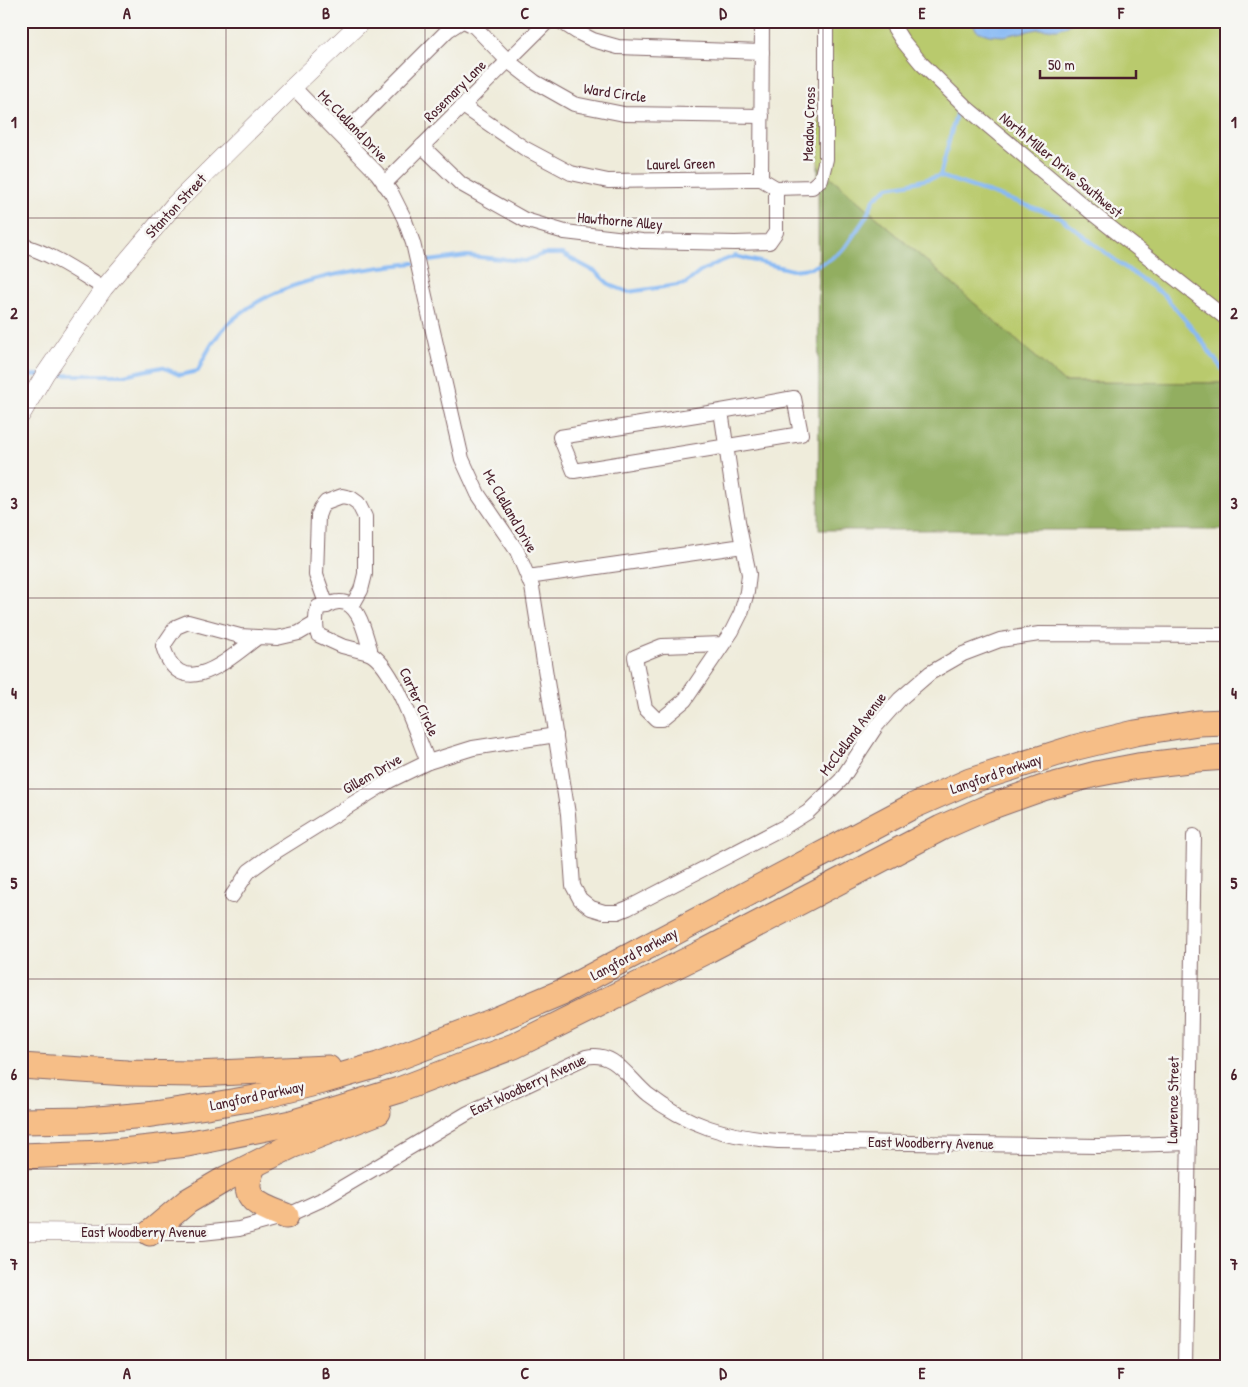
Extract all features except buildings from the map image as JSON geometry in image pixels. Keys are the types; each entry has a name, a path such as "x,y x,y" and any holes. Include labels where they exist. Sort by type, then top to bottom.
{"highway":[{"name":"Langford Parkway","path":"21,1122 86,1120 146,1115 206,1106 255,1098 378,1065 491,1022 562,992 911,807 970,781 1078,747 1135,733 1198,723 1227,722"},
{"name":"Langford Parkway","path":"21,1156 104,1153 187,1144 290,1123 399,1090 514,1046 706,951 934,831 984,809 1042,788 1096,774 1138,766 1227,757"},
{"path":"150,1234 188,1201 254,1164 291,1146 433,1091 514,1046"},
{"path":"21,1066 127,1073 195,1074 378,1065"},
{"path":"254,1164 248,1181 248,1190 252,1199 262,1206 286,1216"}],"street":[{"name":"Stanton Street","path":"21,415 45,374 104,288 175,204 362,21"},
{"name":"Ward Circle","path":"356,122 448,30 463,21 474,26 508,61 535,82 574,104 624,114 762,116"},
{"name":"Rosemary Lane","path":"384,184 548,21"},
{"path":"560,21 593,40 618,47 762,52"},
{"path":"762,21 762,179 776,188"},
{"name":"Meadow Cross","path":"776,188 812,187 821,179 826,159 826,21"},
{"name":"North Miller Drive Southwest","path":"890,21 921,64 966,106 1092,213 1227,319"},
{"name":"Mc Clelland Drive","path":"293,87 377,173 392,194 404,218 413,243 462,459 478,494 517,551 532,587 568,814 573,886 580,899 591,908 604,912 618,912 667,888"},
{"name":"Laurel Green","path":"463,106 524,148 571,173 608,181 762,179"},
{"name":"Hawthorne Alley","path":"422,146 461,184 525,220 565,232 642,241 769,242 776,232 776,188"},
{"path":"21,245 60,261 104,288"},
{"path":"794,398 801,434 574,471 560,436 721,412 794,398"},
{"path":"721,412 736,513 749,574 747,592 741,614 732,631 685,700 662,719 656,719 646,708 635,657 662,646 723,644"},
{"path":"327,606 316,575 318,516 326,502 342,496 351,498 358,503 365,517 365,574 361,590 352,606 340,602 327,606 318,607 316,616 318,635 342,646 370,653"},
{"path":"528,578 743,546"},
{"name":"Carter Circle","path":"352,606 358,615 370,653 385,669 398,688 428,762"},
{"path":"258,637 233,656 204,674 191,676 175,669 167,659 163,646 176,627 188,622 240,636 277,638 299,633 316,623"},
{"name":"McClelland Avenue","path":"667,888 808,812 841,780 877,726 900,699 930,673 963,654 1000,640 1039,634 1227,635"},
{"name":"Gillem Drive","path":"232,896 249,871 275,852 389,780 428,762 472,748 556,735"},
{"name":"Lawrence Street","path":"1184,1366 1194,836"},
{"name":"East Woodberry Avenue","path":"21,1232 202,1233 239,1228 286,1216 321,1200 468,1113 586,1057 595,1055 612,1060 647,1093 680,1116 714,1130 749,1139 1098,1146 1189,1143"}],"green space":[{"path":"820,21 1227,21 1227,383 1064,382 818,166"},
{"path":"818,166 1064,382 1227,383 1227,530 819,530"}],"water":[{"path":"971,21 1078,21 1058,29 1038,29 1004,36 989,35 977,31"}],"waterway":[{"path":"940,176 956,114"},
{"path":"421,262 467,256 525,261 543,254 562,254 596,272 610,285 628,292 685,284 700,272 735,256 792,270 811,268 829,260 844,249 866,217 874,199 888,187 940,176 1058,216 1164,295 1196,333 1227,376"},
{"path":"51,375 124,375 162,367 180,375 198,371 216,338 234,318 256,303 280,291 306,282 361,270 414,263"},
{"path":"21,375 39,375"}]}
